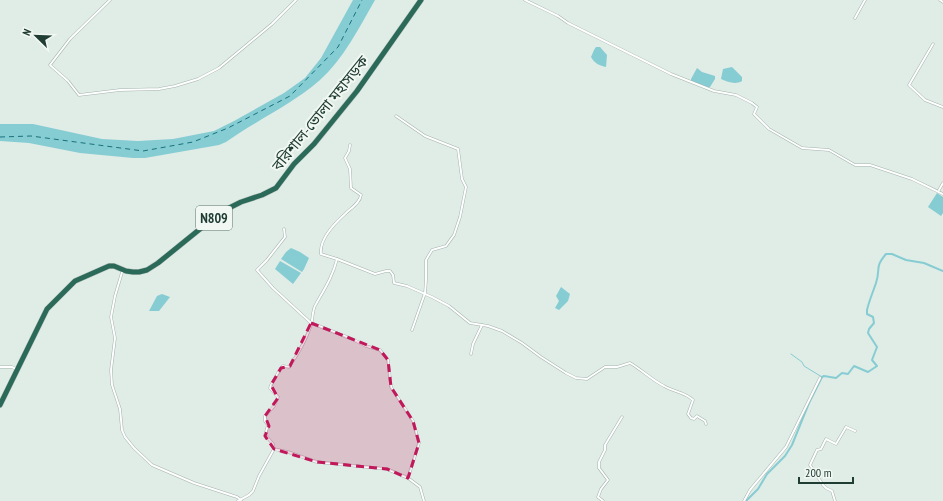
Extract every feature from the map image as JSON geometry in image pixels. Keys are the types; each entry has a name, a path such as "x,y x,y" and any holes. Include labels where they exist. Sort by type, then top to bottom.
{"highway":[{"name":"বরিশাল-ভোলা মহাসড়ক","path":"0,405 47,309 68,287 81,278 109,266 114,266 126,271 139,272 146,270 158,263 221,212 276,188 294,164 314,144 357,91 421,0"}],"street":[{"path":"110,0 70,39 50,65 68,81 78,95 120,90 159,89 198,79 219,68 296,0"},
{"path":"525,0 671,74 714,91 736,95 752,103 757,107 754,114 769,129 802,148 829,150 855,165 870,165 912,179 943,194"},
{"path":"855,18 865,0"},
{"path":"933,44 909,85 925,100 943,107"},
{"path":"396,116 425,136 458,149 462,179 466,187 460,217 454,235 446,246 432,250 426,260 424,294 412,330"},
{"path":"350,145 349,151 345,158 350,169 350,184 351,188 361,195 361,197 356,205 345,213 327,234 321,249 321,254 375,274 390,271 393,275 394,283 407,286 449,306 470,323 502,331 576,378 587,379 605,367 617,367 630,363 664,386 688,396 692,400 688,414 694,420 696,416 701,418 706,424"},
{"path":"938,191 943,183"},
{"path":"284,229 285,237 257,270 272,288 312,322 352,338 366,346 380,350 388,360 392,387 413,421 419,443 408,478"},
{"path":"238,501 253,491 259,476 274,449 273,444 265,435 268,425 264,418 274,406 278,397 270,388 283,366 289,367 291,365 303,344 312,322 316,304 327,285 337,259"},
{"path":"123,269 114,296 111,317 115,338 111,370 112,385 120,409 122,430 140,454 152,465 237,497 241,500"},
{"path":"472,354 473,344 482,325"},
{"path":"0,367 12,367 17,370"},
{"path":"744,501 750,490 786,447 820,378"},
{"path":"604,501 598,496 608,480 599,468 599,462 605,450 605,445 608,439 622,417"},
{"path":"835,501 832,490 823,485 810,465 816,450 821,448 826,439 836,444 846,427 855,431"},
{"path":"274,449 317,462 387,469 408,478 420,487 424,501"}],"highlighted area":[{"path":"311,323 380,350 388,360 391,387 413,421 419,443 408,478 387,469 317,462 274,449 265,436 269,426 265,416 278,398 271,385 281,368 290,366"}],"water":[{"path":"353,0 375,0 344,52 329,71 309,89 286,105 219,145 145,158 133,158 80,153 29,143 0,141 0,124 33,124 102,139 138,141 173,139 214,131 284,93 305,78 321,58"},
{"path":"596,47 600,47 607,55 606,67 597,64 591,57"},
{"path":"732,67 742,77 742,81 734,83 721,79 723,69"},
{"path":"697,68 702,72 715,76 715,79 710,87 708,88 691,81"},
{"path":"937,193 943,197 943,213 941,216 928,207"},
{"path":"291,248 309,258 302,272 281,259"},
{"path":"280,261 301,273 293,284 275,269"},
{"path":"561,287 570,294 568,301 559,310 555,308 559,301 556,296"},
{"path":"162,294 170,297 159,311 149,311 157,296"}],"waterway":[{"path":"746,501 758,489 767,474 785,456 792,445 809,403 822,377 836,378 842,373 848,374 854,366 868,372 877,366 872,360 877,347 868,333 869,329 874,323 873,317 867,314 867,310 877,278 880,262 886,254 892,254 906,260 924,263 943,271"},
{"path":"791,354 802,362 804,366 822,377"}],"ferry route":[{"path":"0,137 31,136 143,151 193,142 228,128 290,96 338,47 362,0"}]}
